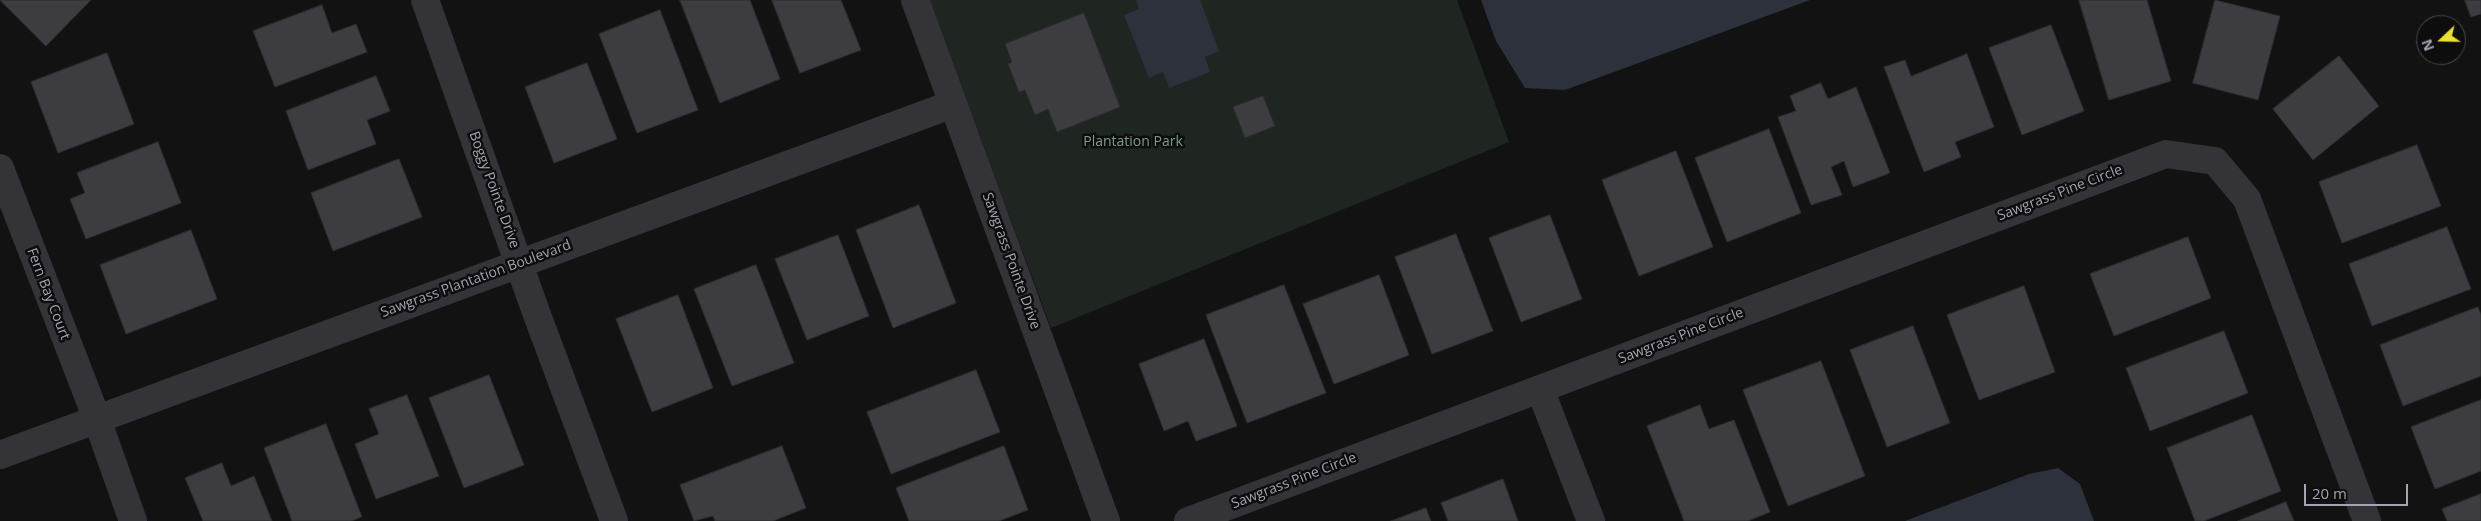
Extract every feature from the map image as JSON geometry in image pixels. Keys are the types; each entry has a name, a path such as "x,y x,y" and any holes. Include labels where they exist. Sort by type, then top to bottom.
{"street":[{"name":"Boggy Pointe Drive","path":"425,0 614,521"},
{"name":"Sawgrass Pointe Drive","path":"916,0 1106,521"},
{"name":"Sawgrass Plantation Boulevard","path":"0,455 953,104"},
{"name":"Sawgrass Pine Circle","path":"1188,521 2166,154 2215,161 2247,199 2367,521"},
{"name":"Fern Bay Court","path":"0,168 97,419 133,521"},
{"path":"1540,389 1591,521"}],"green space":[{"name":"Plantation Park","path":"929,0 1457,0 1509,142 1051,328"}],"shaded area":[{"path":"1136,0 1200,0 1219,51 1205,57 1210,72 1169,88 1163,72 1149,78 1124,15 1139,9"},
{"path":"1481,0 1810,0 1565,90 1525,88 1496,41"},
{"path":"2058,468 2080,484 2094,521 1905,521 2029,474"}],"building":[{"path":"0,0 91,0 46,46"},
{"path":"680,0 750,0 780,79 720,103"},
{"path":"772,0 841,0 861,50 800,73"},
{"path":"2079,0 2147,0 2171,81 2109,100"},
{"path":"2215,0 2280,16 2258,100 2193,83"},
{"path":"2465,0 2481,0 2481,14 2471,17"},
{"path":"322,5 332,33 356,24 367,52 275,87 253,31"},
{"path":"660,10 698,110 637,133 599,34"},
{"path":"1084,13 1120,107 1057,132 1048,109 1035,115 1025,90 1019,92 1008,64 1012,62 1005,44"},
{"path":"2051,25 2084,111 2022,135 1989,48"},
{"path":"107,53 134,124 58,153 31,82"},
{"path":"1967,54 1994,127 1955,142 1961,157 1924,172 1884,67 1905,60 1911,76"},
{"path":"2339,56 2379,106 2313,160 2273,109"},
{"path":"587,63 617,139 554,163 525,87"},
{"path":"376,76 390,111 367,120 376,144 308,170 286,111"},
{"path":"1821,83 1828,99 1856,87 1890,173 1853,187 1844,161 1831,167 1842,195 1811,205 1778,117 1796,111 1790,96"},
{"path":"1263,96 1275,126 1245,138 1233,107"},
{"path":"1769,129 1801,213 1727,242 1695,158"},
{"path":"158,142 181,203 86,239 70,199 85,193 77,173"},
{"path":"2417,145 2441,206 2342,243 2319,182"},
{"path":"1676,151 1713,247 1639,276 1602,180"},
{"path":"399,159 422,217 333,251 311,193"},
{"path":"919,205 956,303 893,328 856,230"},
{"path":"1550,215 1582,299 1521,322 1489,238"},
{"path":"2447,227 2471,289 2372,326 2349,264"},
{"path":"191,230 217,299 126,334 100,265"},
{"path":"1456,234 1493,331 1432,354 1395,257"},
{"path":"838,235 869,316 807,340 775,259"},
{"path":"2188,237 2211,298 2114,336 2090,274"},
{"path":"756,265 794,363 732,386 694,289"},
{"path":"1379,275 1409,355 1334,384 1303,304"},
{"path":"1284,285 1326,393 1247,423 1206,315"},
{"path":"2024,286 2055,372 1979,400 1947,315"},
{"path":"678,295 713,388 652,412 616,319"},
{"path":"2478,307 2481,315 2481,376 2403,406 2380,345"},
{"path":"1913,326 1950,423 1887,447 1850,350"},
{"path":"2224,331 2248,393 2150,431 2126,368"},
{"path":"1204,339 1237,426 1196,441 1188,421 1164,431 1139,364"},
{"path":"1821,361 1865,476 1788,506 1743,390"},
{"path":"976,370 1000,432 891,474 867,412"},
{"path":"489,375 524,465 464,488 429,398"},
{"path":"407,395 439,476 376,499 355,444 379,434 369,409"},
{"path":"2481,400 2481,471 2435,489 2411,427"},
{"path":"1700,405 1709,429 1734,420 1770,512 1748,521 1684,521 1647,426"},
{"path":"2252,415 2281,491 2204,521 2195,521 2167,448"},
{"path":"326,424 362,517 351,521 292,521 264,448"},
{"path":"782,446 806,508 773,521 715,521 713,516 694,521 680,485"},
{"path":"1004,446 1028,510 999,521 909,521 896,488"},
{"path":"222,463 231,486 254,476 272,521 203,521 185,478"},
{"path":"1503,479 1518,521 1448,521 1441,503"},
{"path":"2481,494 2481,521 2447,521 2442,509"},
{"path":"2286,502 2294,521 2238,521"},
{"path":"1426,508 1431,521 1391,521"}]}
